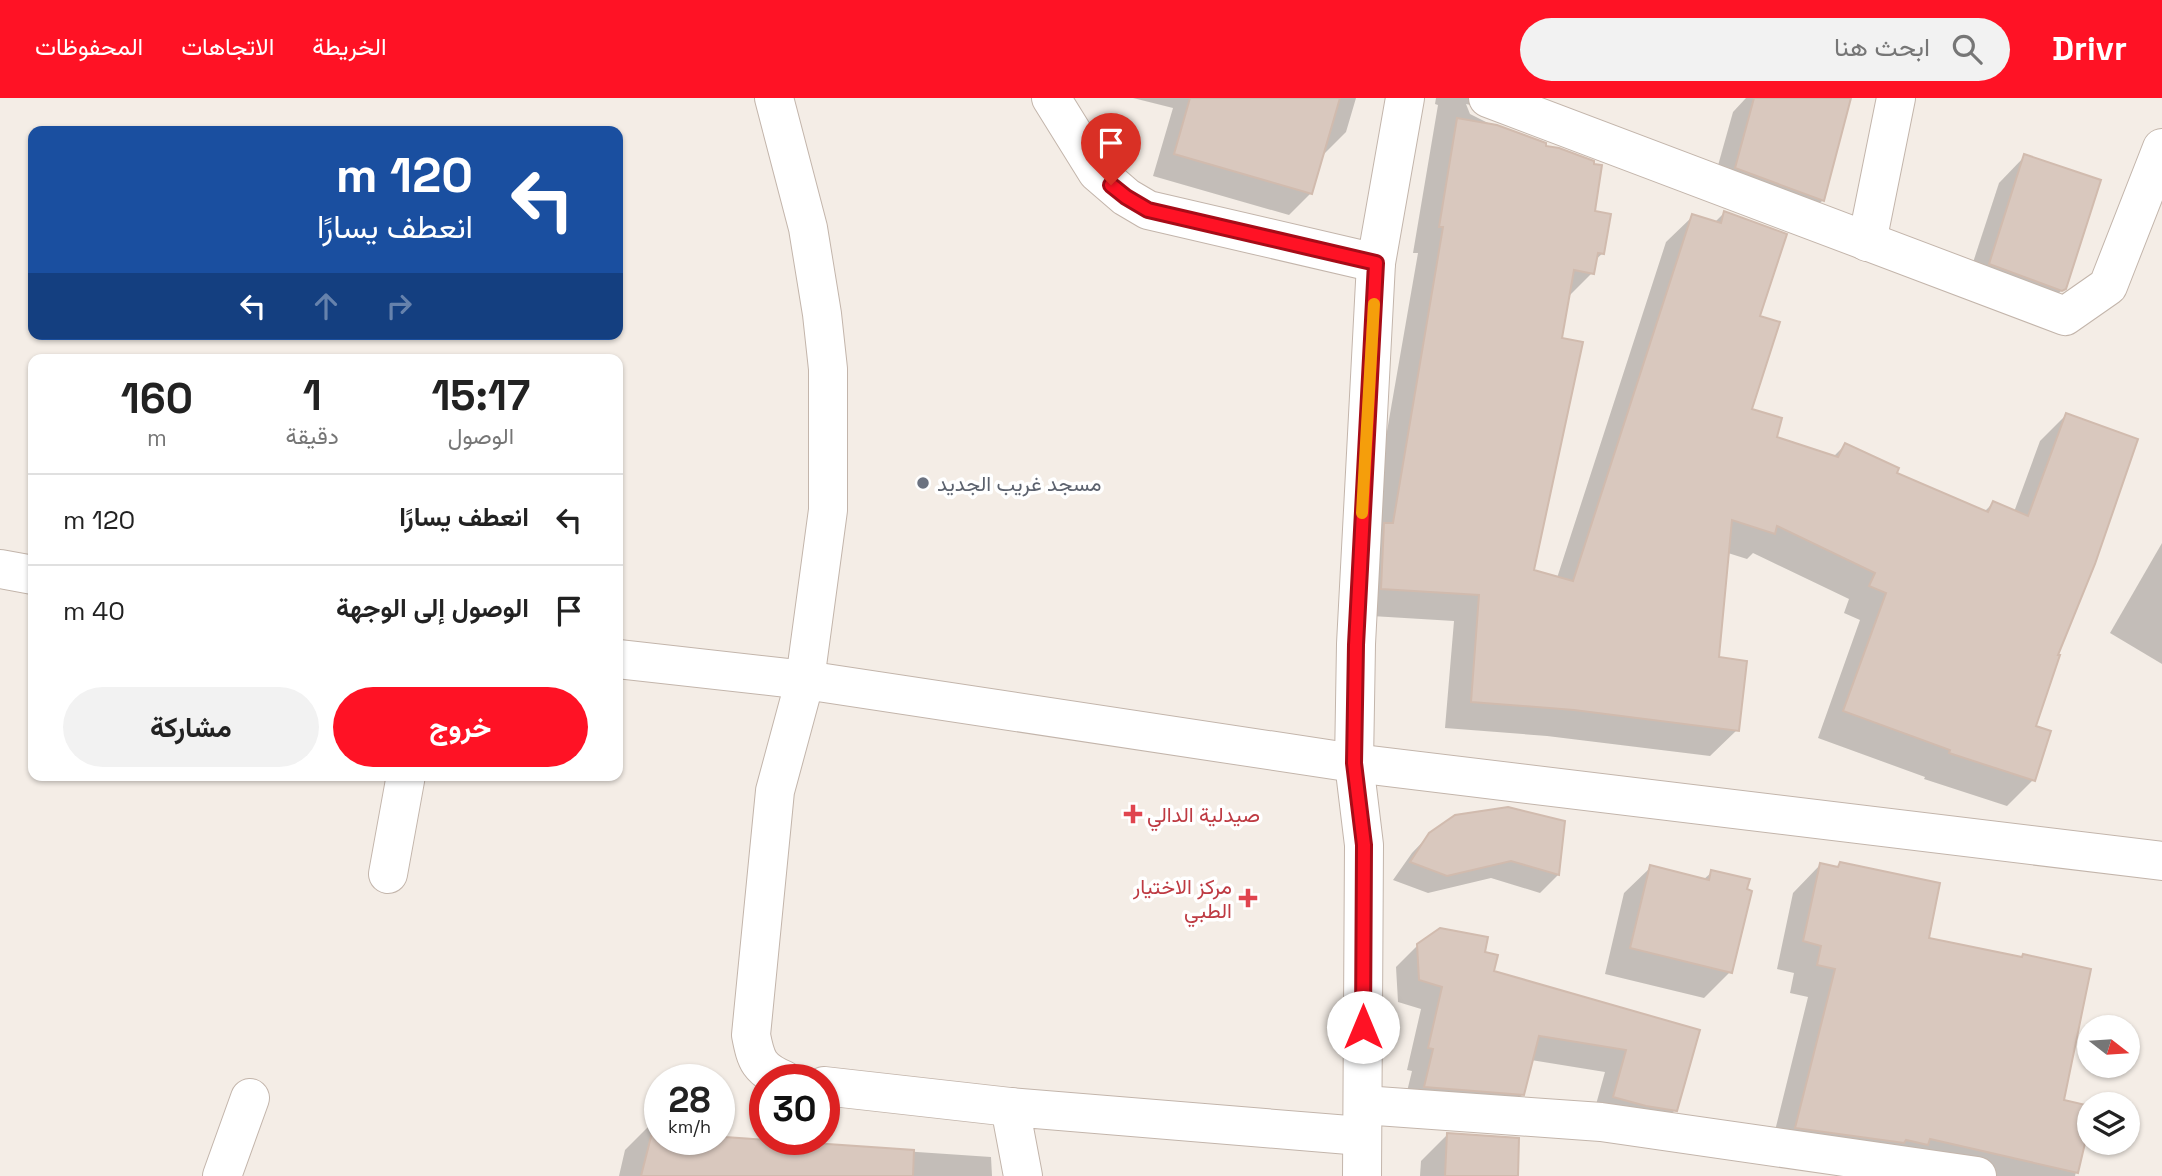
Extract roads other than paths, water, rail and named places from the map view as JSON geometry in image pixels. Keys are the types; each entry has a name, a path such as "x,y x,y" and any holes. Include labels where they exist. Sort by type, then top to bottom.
{"street":[{"path":"759,1064 751,1035 775,791 805,680 828,510 828,369 808,228 774,98"},
{"path":"1051,98 1097,172 1126,197 1148,210 1376,263"},
{"path":"1362,1176 1364,845 1354,763 1356,645 1376,263 1405,98"},
{"path":"1488,98 2064,316 2108,286 2162,148"},
{"path":"1867,242 1896,98"},
{"path":"0,569 28,574"},
{"path":"623,660 805,680 1354,763 2162,861"},
{"path":"388,874 405,781"},
{"path":"840,1088 1010,1107 1362,1121 1601,1122 1977,1176"},
{"path":"222,1176 250,1098"},
{"path":"1010,1107 1023,1176"}],"place":[{"name":"مسجد غريب الجديد","path":"923,483"},
{"name":"صيدلية الدالي","path":"1133,814"},
{"name":"مركز الاختيار الطبي","path":"1248,898"}]}
